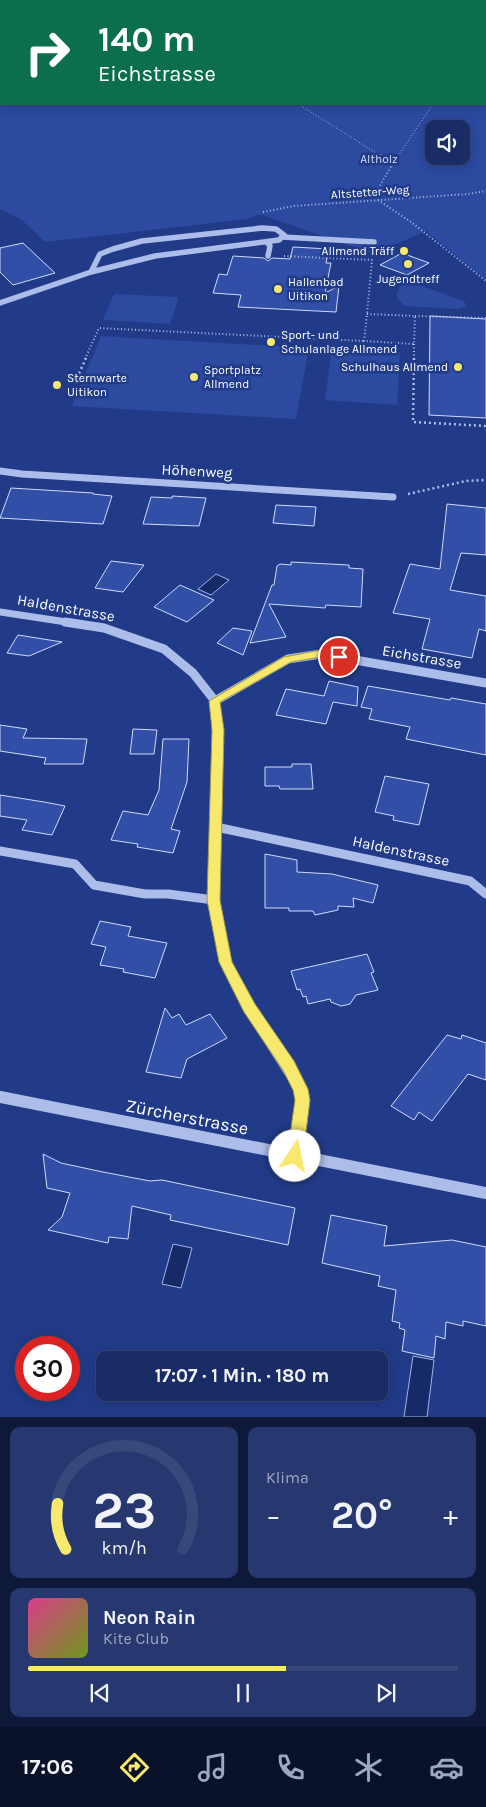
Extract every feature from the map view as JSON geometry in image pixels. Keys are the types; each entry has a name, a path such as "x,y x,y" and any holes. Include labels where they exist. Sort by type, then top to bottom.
{"street":[{"path":"91,272 100,254 108,250 153,241 259,229 281,231 284,235 282,237"},
{"path":"1,302 91,272 155,256 267,242 279,240 282,237 374,242"},
{"name":"Höhenweg","path":"0,472 392,497"},
{"name":"Haldenstrasse","path":"0,612 104,628 164,649 193,673 214,701 218,730 214,900 225,962 250,1008 301,1089 303,1100 295,1156"},
{"name":"Eichstrasse","path":"214,701 288,659 321,654 486,683"},
{"name":"Haldenstrasse","path":"216,827 470,881 486,894"},
{"path":"0,851 75,864 94,885 145,894 168,894 214,900"},
{"name":"Zürcherstrasse","path":"0,1097 486,1193"}],"lane":[{"path":"267,242 270,246 268,256"}],"path":[{"path":"300,105 374,150 392,165"},
{"path":"432,105 375,194 378,200 411,222 486,281"},
{"name":"Altstetter-Weg","path":"257,215 269,210 294,206 468,194 486,191"},
{"path":"268,256 372,260 364,341"},
{"path":"366,314 486,318"},
{"path":"415,316 413,422 486,426"},
{"path":"77,378 99,328 414,344"},
{"path":"392,497 466,481 486,480"}],"green space":[{"name":"Altholz","path":"0,105 486,105 486,280 426,231 373,254 263,215 257,215 248,219 45,242 22,220 0,209"},
{"path":"407,283 417,284 463,301 466,307 457,309 404,306 396,296 400,286"},
{"path":"114,294 179,297 170,324 103,320"},
{"name":"Sportplatz Allmend","path":"101,336 309,348 296,419 72,406"},
{"path":"332,348 400,352 397,405 325,400"}],"shaded area":[{"path":"216,574 229,580 211,595 198,589"},
{"path":"173,1244 192,1248 181,1288 162,1284"},
{"path":"413,1356 434,1360 427,1417 404,1417"}],"building":[{"path":"23,243 55,273 13,285 0,272 0,248"},
{"name":"Hallenbad Uitikon","path":"293,247 329,249 326,263 331,263 325,293 339,286 336,312 238,307 241,295 213,293 219,274 227,275 233,256 264,258 268,261 272,258 290,259"},
{"path":"402,253 429,263 407,275 380,265"},
{"name":"Schulhaus Allmend","path":"430,316 486,319 486,418 429,415"},
{"path":"11,488 112,496 103,524 0,518"},
{"path":"172,496 206,498 199,526 143,524 151,497 172,498"},
{"path":"447,504 486,508 486,555 461,553 450,590 486,596 486,631 479,629 472,658 422,649 430,619 393,613 410,564 440,569"},
{"path":"276,505 316,507 314,526 273,523"},
{"path":"111,561 144,565 123,592 95,588"},
{"path":"291,562 349,565 349,568 363,569 361,607 326,605 325,608 269,604 286,637 250,643 272,585 274,585 277,566 280,564 291,565"},
{"path":"180,585 214,600 187,622 154,607"},
{"path":"233,628 252,631 243,655 217,643"},
{"path":"18,635 62,642 29,656 7,653"},
{"path":"329,681 358,687 357,706 333,702 326,724 276,715 286,689 324,696"},
{"path":"368,686 486,704 486,755 406,739 410,727 369,719 372,709 361,707"},
{"path":"0,725 27,729 23,738 87,739 83,764 44,764 46,758 0,751"},
{"path":"133,729 157,730 154,754 130,754"},
{"path":"163,739 189,739 187,782 171,829 180,831 173,853 137,847 138,844 111,840 123,811 148,815 159,790"},
{"path":"292,764 311,764 313,789 280,789 279,786 265,786 265,767 292,767"},
{"path":"385,776 429,784 419,825 393,820 394,816 375,812"},
{"path":"0,795 65,806 52,835 22,830 27,820 0,816"},
{"path":"265,854 297,860 297,872 332,874 378,885 373,903 353,898 354,907 338,906 338,910 315,915 313,911 265,908"},
{"path":"100,921 131,927 128,936 167,943 155,978 123,972 124,969 100,965 106,947 91,944"},
{"path":"367,954 374,972 371,973 378,990 356,995 350,1004 341,1006 331,1002 330,999 308,1004 306,996 303,997 300,989 297,990 291,971"},
{"path":"165,1008 172,1018 179,1014 186,1025 210,1014 227,1038 187,1059 181,1078 146,1072"},
{"path":"447,1035 461,1039 462,1035 486,1043 486,1080 468,1074 432,1121 419,1112 414,1120 391,1106"},
{"path":"43,1154 61,1163 103,1172 150,1181 162,1180 295,1208 288,1245 170,1220 171,1215 132,1206 128,1239 109,1237 108,1243 48,1230 62,1217 70,1193 47,1188"},
{"path":"331,1215 387,1226 384,1246 452,1240 486,1247 486,1326 463,1321 463,1326 446,1322 445,1339 436,1336 434,1358 402,1351 405,1330 399,1328 400,1323 392,1321 396,1290 378,1286 380,1276 322,1263"}],"place":[{"name":"Allmend Träff","path":"404,251"},
{"name":"Jugendtreff","path":"408,264"},
{"name":"Hallenbad Uitikon","path":"278,289"},
{"name":"Sport- und Schulanlage Allmend","path":"271,342"},
{"name":"Schulhaus Allmend","path":"458,367"},
{"name":"Sportplatz Allmend","path":"194,377"},
{"name":"Sternwarte Uitikon","path":"57,385"}],"route":[{"path":"295,1156 303,1100 301,1089 250,1008 225,962 214,900 218,730 214,701 288,659 321,654 339,657"}]}
